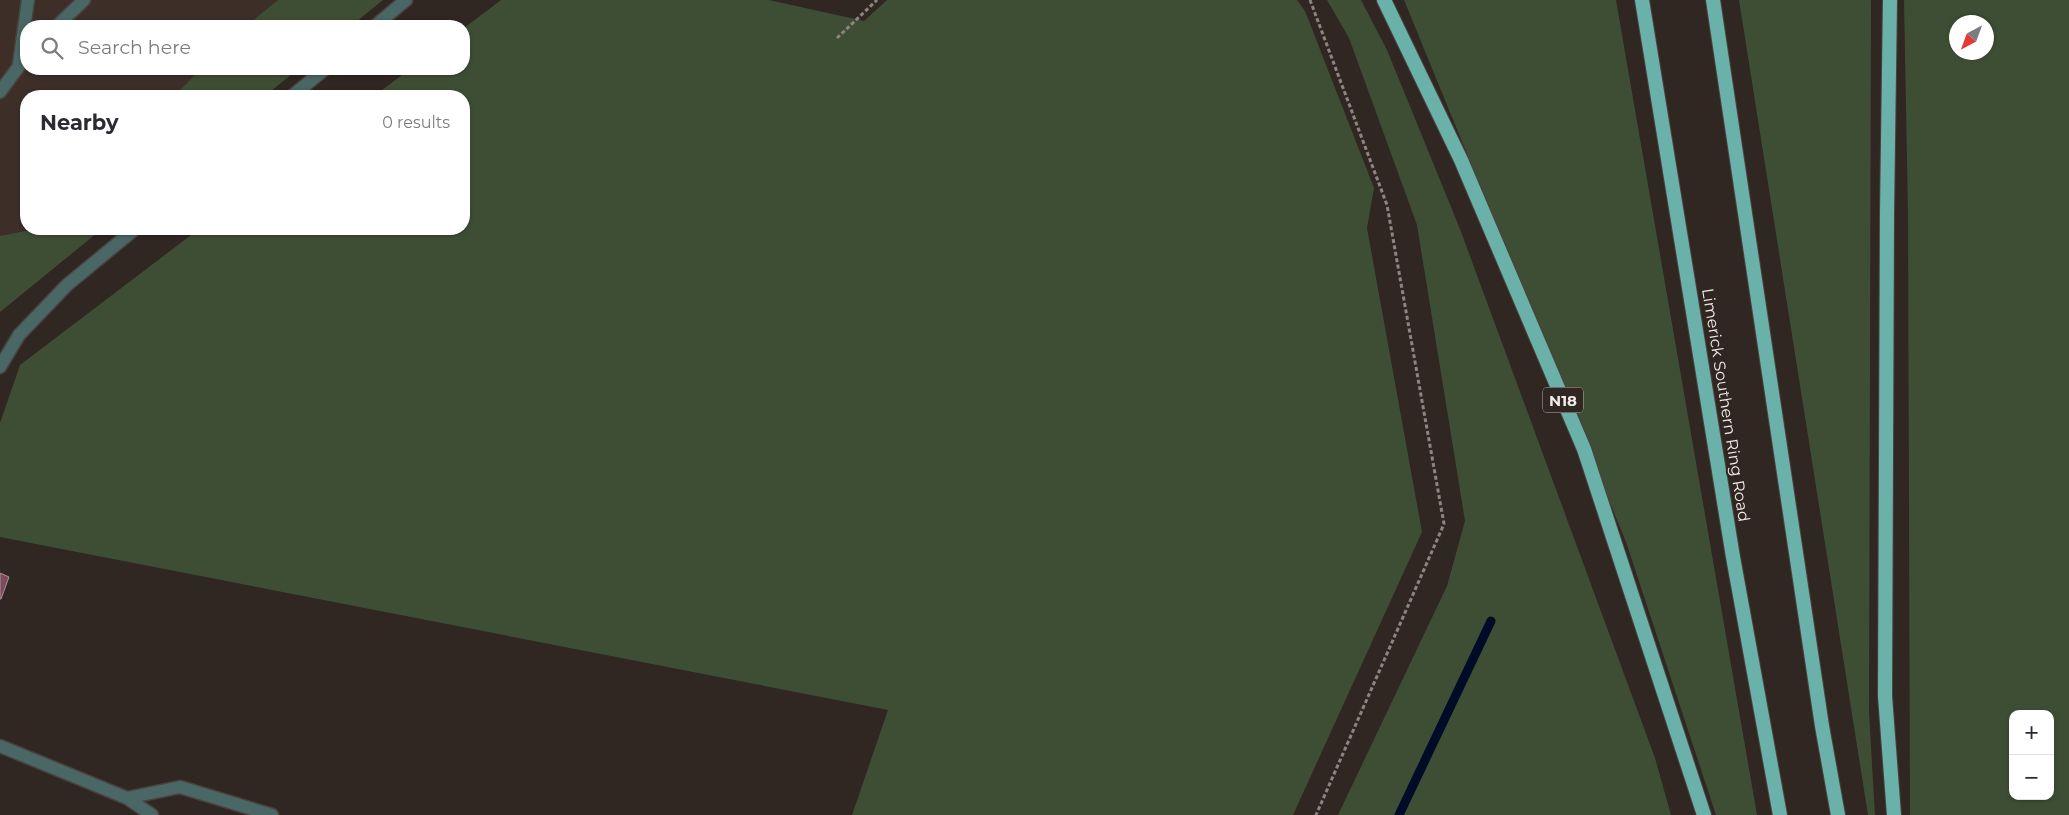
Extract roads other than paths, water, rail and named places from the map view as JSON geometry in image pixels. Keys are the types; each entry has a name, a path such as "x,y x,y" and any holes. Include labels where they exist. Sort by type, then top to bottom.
{"highway":[{"name":"N18","path":"1384,0 1461,160 1584,449 1704,815"},
{"name":"Limerick Southern Ring Road","path":"1642,0 1735,567 1780,815"},
{"path":"1713,0 1838,815"},
{"path":"1890,0 1885,696 1894,815"}],"lane":[{"path":"26,20 28,0"},
{"path":"63,20 84,0"},
{"path":"382,20 406,0"},
{"path":"0,92 20,63"},
{"path":"299,90 318,75"},
{"path":"0,367 18,335 68,285 128,235"},
{"path":"0,746 127,798 152,815"},
{"path":"127,798 180,787 272,815"}],"waterway":[{"path":"1399,815 1491,621"}]}
